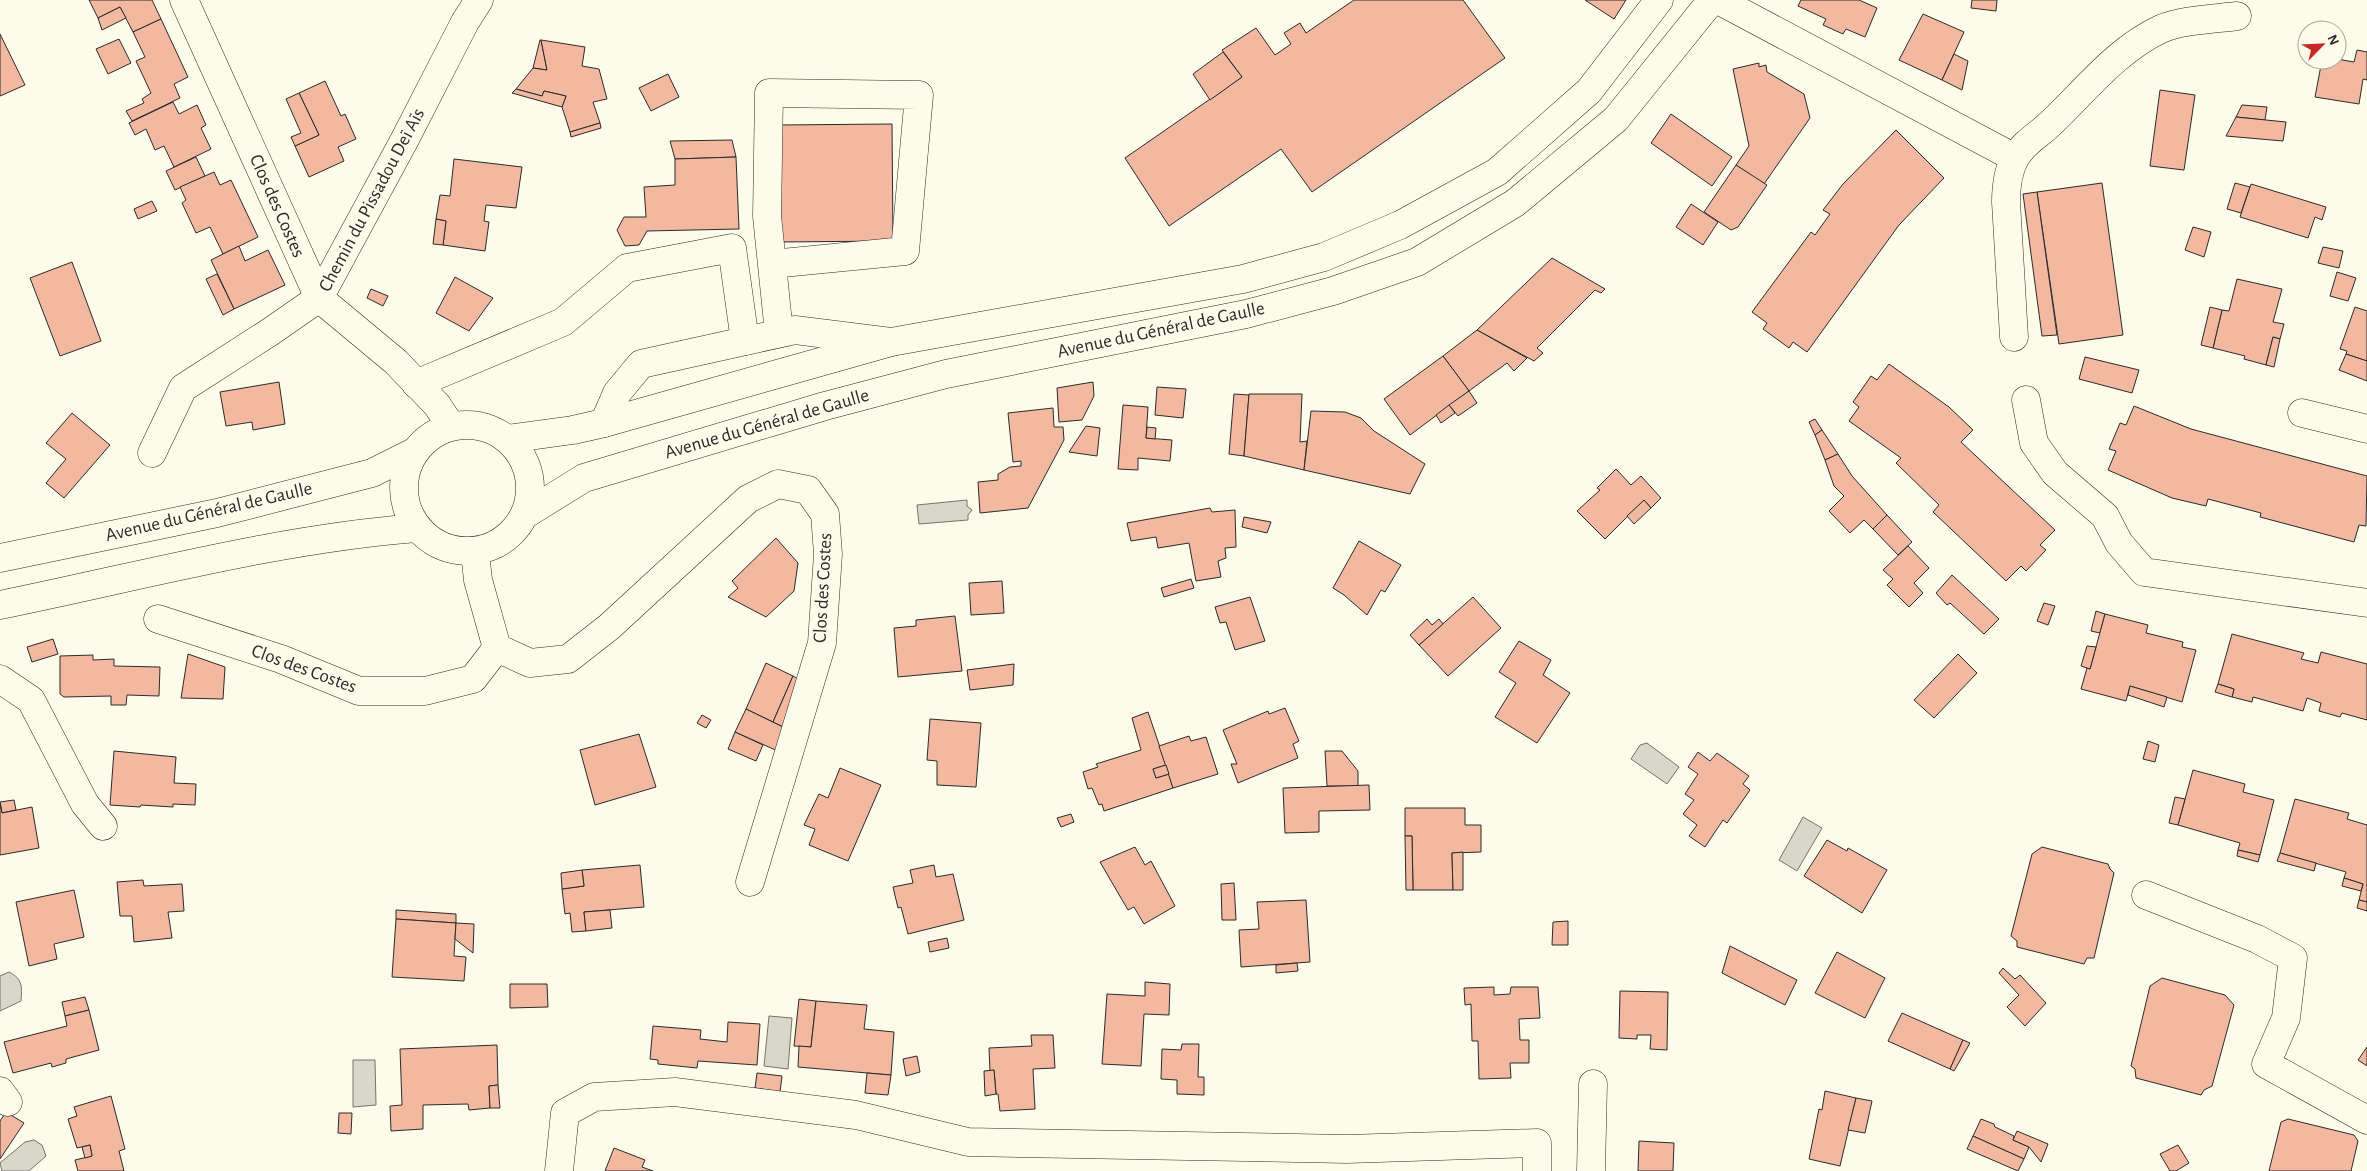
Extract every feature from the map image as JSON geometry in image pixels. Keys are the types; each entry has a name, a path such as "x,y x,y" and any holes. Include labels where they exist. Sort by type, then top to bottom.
{"street":[{"name":"Clos des Costes","path":"184,0 319,298 396,362 436,405 451,426"},
{"name":"Chemin du Pissadou Deï Aïs","path":"152,453 183,388 319,298 405,139 465,22 479,0"},
{"name":"Avenue du Général de Gaulle","path":"508,439 573,430 604,423 891,342 1243,279 1324,257 1400,225 1497,172 1589,91 1659,0"},
{"name":"Avenue du Général de Gaulle","path":"526,514 531,487 524,461 508,439 495,431 481,426 466,424 451,426 436,432 414,452 404,477 405,504 417,528 428,539 442,548 458,552 475,552 496,546 513,532 526,514 584,478 825,406 946,374 1246,314 1333,291 1417,262 1515,203 1616,119 1712,0"},
{"path":"1718,0 2015,158"},
{"path":"2014,338 2006,186 2015,158 2024,145 2050,125 2112,61 2154,33 2175,26 2237,16"},
{"path":"772,264 905,251 920,95 769,93 767,216 779,333"},
{"path":"416,384 563,322 627,268 732,248 745,341"},
{"path":"604,423 617,393 641,364 795,330 891,342"},
{"path":"2026,400 2034,443 2055,473 2104,516 2119,543 2144,572 2367,603"},
{"path":"2302,414 2367,429"},
{"name":"Avenue du Général de Gaulle","path":"0,558 217,513 372,473 414,452"},
{"name":"Clos des Costes","path":"158,619 281,659 359,691 425,691 473,679 497,648 530,663 568,659 609,626 748,499 778,484 808,490 825,514 828,554 822,643 750,882"},
{"path":"0,605 224,558 331,538 417,528"},
{"path":"475,552 478,580 497,648"},
{"path":"0,679 31,700 85,804 103,826"},
{"path":"2146,895 2257,939 2293,958 2286,1018 2266,1064 2367,1120"},
{"path":"1591,1171 1593,1084"},
{"path":"559,1171 565,1113 594,1097 675,1092 856,1114 968,1142 1347,1149 1537,1143 1537,1171"}],"shaded area":[{"path":"967,500 967,506 972,510 968,515 968,520 919,524 917,505"},
{"path":"1647,743 1679,767 1667,784 1631,759 1640,745"},
{"path":"1803,817 1822,828 1797,871 1779,860"},
{"path":"9,972 21,984 21,1001 0,1011 0,976"},
{"path":"769,1016 792,1018 788,1069 764,1066"},
{"path":"353,1060 375,1060 376,1105 353,1107"},
{"path":"34,1140 42,1145 46,1156 29,1171 2,1171 0,1163 25,1142"}],"building":[{"path":"89,0 152,0 161,19 133,32 120,7 98,18"},
{"path":"1354,0 1463,0 1505,58 1312,192 1281,149 1169,226 1125,158 1242,77 1222,50 1256,28 1275,55 1291,44 1284,33 1300,23 1306,33"},
{"path":"1585,0 1626,0 1614,19"},
{"path":"1801,0 1859,0 1877,8 1865,37 1846,29 1843,34 1823,25 1826,19 1798,6"},
{"path":"1972,0 1997,0 1996,11 1971,8"},
{"path":"120,7 126,18 102,30 98,18"},
{"path":"1923,14 1964,32 1942,80 1899,60"},
{"path":"161,19 188,77 174,84 180,98 132,121 126,111 144,103 142,99 151,93 136,61 145,57 133,32"},
{"path":"0,34 25,85 0,96"},
{"path":"119,39 131,63 108,74 96,49"},
{"path":"541,40 547,70 533,68"},
{"path":"541,40 585,47 582,66 599,69 607,99 593,102 600,123 570,132 562,107 566,96 544,91 542,96 516,89 533,68 547,70"},
{"path":"2357,50 2367,52 2367,80 2363,79 2359,104 2315,97 2320,70 2347,70 2347,61 2354,62"},
{"path":"1223,52 1242,77 1210,100 1193,74"},
{"path":"1954,54 1968,61 1962,90 1942,80"},
{"path":"1759,63 1759,67 1766,65 1767,72 1804,94 1810,118 1764,184 1736,165 1749,146 1733,69"},
{"path":"668,74 679,97 651,111 639,88"},
{"path":"325,81 341,116 345,114 356,139 338,147 344,161 309,177 295,146 319,135 299,93"},
{"path":"516,89 542,96 544,91 566,96 562,107 512,93"},
{"path":"2160,90 2195,95 2184,170 2150,166"},
{"path":"299,93 319,135 295,146 291,137 301,133 286,99"},
{"path":"173,102 179,114 197,105 206,125 201,128 211,149 174,167 164,146 155,150 146,129 135,135 129,123"},
{"path":"2242,105 2267,107 2265,120 2236,117"},
{"path":"1671,114 1732,157 1712,186 1651,143"},
{"path":"2236,117 2286,122 2283,141 2226,136"},
{"path":"600,123 601,128 571,137 570,132"},
{"path":"892,124 893,241 778,242 777,125"},
{"path":"1896,130 1944,178 1899,225 1807,352 1793,342 1789,348 1763,329 1767,323 1752,312 1811,232 1815,235 1830,214 1823,210 1843,184"},
{"path":"732,140 736,157 675,159 670,141"},
{"path":"196,157 205,176 175,190 166,171"},
{"path":"736,157 739,229 647,231 639,245 625,246 617,230 624,217 646,217 644,187 675,185 675,159"},
{"path":"454,159 522,167 516,208 486,205 484,221 489,222 485,251 443,245 446,221 436,219 440,195 450,196"},
{"path":"1736,165 1767,185 1738,227 1731,230 1704,212"},
{"path":"214,172 220,185 231,180 258,237 223,254 210,227 196,233 182,203 186,200 180,187"},
{"path":"2102,183 2123,335 2059,344 2037,192"},
{"path":"2235,183 2250,187 2241,213 2227,209"},
{"path":"2251,184 2326,207 2322,220 2315,217 2308,238 2240,217"},
{"path":"2037,192 2057,335 2042,336 2023,194"},
{"path":"152,201 157,211 138,219 134,209"},
{"path":"1691,204 1718,222 1703,245 1676,227"},
{"path":"436,219 446,221 443,245 433,244"},
{"path":"2193,227 2211,232 2204,257 2185,250"},
{"path":"239,246 245,261 268,250 285,285 234,309 211,260"},
{"path":"2323,247 2343,251 2339,268 2318,263"},
{"path":"1552,258 1605,289 1601,293 1595,290 1537,348 1543,353 1534,361 1477,330"},
{"path":"72,262 101,341 60,356 30,278"},
{"path":"2337,272 2356,278 2348,301 2330,296"},
{"path":"217,274 234,309 223,315 206,279"},
{"path":"455,277 493,298 469,331 436,313"},
{"path":"2237,279 2282,289 2273,322 2284,324 2280,339 2273,337 2266,365 2244,359 2245,356 2213,348 2222,310 2229,311"},
{"path":"371,289 388,296 383,306 367,298"},
{"path":"2210,307 2222,310 2213,348 2201,345"},
{"path":"2355,307 2367,311 2367,361 2346,354 2347,351 2340,349"},
{"path":"1477,330 1527,358 1514,371 1507,363 1469,391 1443,356"},
{"path":"2273,337 2280,339 2274,367 2266,365"},
{"path":"2346,354 2367,361 2367,381 2339,370"},
{"path":"1443,356 1469,391 1410,435 1384,399"},
{"path":"2085,357 2139,370 2132,393 2079,379"},
{"path":"1889,364 1949,407 1973,430 1961,442 2055,530 2040,545 2046,550 2026,571 2021,566 2006,581 1933,512 1939,505 1896,463 1901,458 1849,421 1859,407 1853,402 1871,376 1877,380"},
{"path":"279,382 285,424 253,430 252,422 226,426 220,392"},
{"path":"1093,382 1094,396 1082,420 1059,422 1057,388"},
{"path":"1157,387 1186,389 1183,418 1155,415"},
{"path":"1469,391 1477,403 1458,416 1449,405"},
{"path":"1234,394 1249,395 1244,456 1229,454"},
{"path":"1249,394 1302,394 1300,442 1307,441 1304,470 1244,456"},
{"path":"1123,405 1148,407 1146,438 1172,440 1170,461 1138,458 1138,470 1118,469"},
{"path":"1449,405 1455,413 1441,423 1436,415"},
{"path":"2134,406 2191,429 2367,476 2366,526 2359,525 2354,542 2260,517 2261,513 2208,499 2206,506 2172,498 2108,470 2116,451 2109,449 2120,423 2126,425"},
{"path":"1053,408 1054,427 1063,427 1064,440 1028,508 980,513 978,482 998,480 998,474 1010,467 1021,466 1021,461 1013,462 1008,413"},
{"path":"1311,411 1345,412 1361,418 1374,431 1425,464 1410,494 1304,470"},
{"path":"72,413 110,445 64,498 46,483 66,459 46,443"},
{"path":"1815,419 1822,430 1815,435 1809,422"},
{"path":"1086,426 1100,428 1097,456 1069,452"},
{"path":"1147,427 1156,428 1155,439 1146,438"},
{"path":"1822,430 1838,454 1825,460 1815,435"},
{"path":"1838,454 1852,476 1887,515 1873,529 1864,520 1850,533 1829,511 1844,496 1834,486 1825,460"},
{"path":"1616,469 1631,485 1641,476 1661,498 1651,508 1644,500 1605,539 1577,511 1600,490 1597,488"},
{"path":"1644,500 1651,508 1634,524 1627,516"},
{"path":"1210,508 1212,512 1235,510 1236,547 1225,548 1226,558 1218,561 1221,577 1196,581 1189,543 1158,548 1156,537 1131,541 1127,523"},
{"path":"1887,515 1912,542 1898,555 1873,529"},
{"path":"1244,517 1271,522 1267,533 1242,527"},
{"path":"776,538 798,563 794,591 766,617 728,597 738,588 732,581"},
{"path":"1359,541 1401,565 1385,592 1381,590 1367,615 1333,588"},
{"path":"1908,546 1929,568 1914,583 1923,593 1909,607 1887,585 1893,579 1883,570"},
{"path":"1952,575 1999,619 1984,634 1950,603 1947,605 1936,593"},
{"path":"1191,579 1194,588 1164,597 1161,588"},
{"path":"1002,581 1004,613 971,615 969,583"},
{"path":"1250,597 1265,641 1235,650 1226,622 1220,623 1215,607"},
{"path":"1473,597 1501,628 1448,676 1419,645"},
{"path":"2044,603 2055,606 2048,625 2037,621"},
{"path":"2096,611 2105,614 2100,633 2091,631"},
{"path":"2105,614 2148,625 2146,633 2183,642 2182,647 2196,650 2182,702 2130,686 2126,701 2081,689 2087,668 2090,669"},
{"path":"955,616 962,671 898,677 894,628 916,626 916,620"},
{"path":"1427,619 1432,625 1439,619 1443,624 1419,645 1410,635"},
{"path":"2232,634 2304,653 2301,659 2318,663 2321,652 2367,664 2367,720 2342,713 2340,717 2319,711 2321,703 2307,698 2303,711 2253,697 2252,702 2232,697 2234,689 2218,684"},
{"path":"53,639 58,654 32,662 27,647"},
{"path":"1519,641 1551,660 1543,675 1570,693 1537,743 1495,717 1516,683 1499,672"},
{"path":"2087,646 2096,647 2090,669 2081,666"},
{"path":"188,654 225,667 223,699 181,698"},
{"path":"1958,654 1977,673 1934,718 1914,700"},
{"path":"93,655 93,660 114,659 114,666 160,667 159,696 127,695 126,705 111,705 111,696 64,697 60,694 60,656"},
{"path":"766,663 793,676 773,722 746,709"},
{"path":"1014,664 1013,685 970,690 967,670"},
{"path":"793,676 804,682 783,727 773,722"},
{"path":"2218,684 2234,689 2232,697 2215,692"},
{"path":"2130,686 2167,697 2164,707 2128,695"},
{"path":"1285,708 1299,741 1293,744 1298,758 1238,783 1231,764 1237,764 1223,730 1268,711 1269,714"},
{"path":"746,709 783,727 780,752 735,732"},
{"path":"1148,712 1166,765 1153,769 1156,778 1169,774 1173,788 1104,811 1102,804 1099,805 1092,788 1088,789 1083,772 1098,767 1096,764 1141,750 1132,718"},
{"path":"702,715 711,720 706,728 697,723"},
{"path":"930,719 981,723 976,787 937,785 937,761 927,760"},
{"path":"735,732 763,745 756,761 728,749"},
{"path":"639,734 656,787 595,805 580,750"},
{"path":"1189,736 1191,741 1206,737 1218,774 1173,788 1159,746"},
{"path":"2148,741 2159,745 2155,762 2143,759"},
{"path":"114,751 176,757 174,783 196,784 195,805 173,804 173,807 141,805 140,807 110,805"},
{"path":"1325,751 1342,751 1358,771 1358,786 1327,786"},
{"path":"1698,752 1710,761 1717,753 1749,776 1743,784 1750,790 1727,823 1723,820 1705,847 1689,836 1697,825 1683,814 1694,800 1685,794 1698,774 1688,767"},
{"path":"1166,765 1169,774 1156,778 1153,769"},
{"path":"840,768 881,785 848,861 809,845 815,829 804,825 819,794 828,798"},
{"path":"2193,770 2245,784 2243,792 2274,800 2260,855 2238,850 2240,843 2178,825"},
{"path":"1369,785 1370,810 1319,811 1319,832 1285,833 1283,788"},
{"path":"2175,797 2185,799 2178,825 2169,823"},
{"path":"2295,799 2349,813 2347,819 2367,825 2367,902 2359,900 2363,884 2344,878 2346,872 2280,853"},
{"path":"14,800 16,810 2,813 0,802"},
{"path":"0,803 2,813 32,807 39,848 0,855"},
{"path":"1405,808 1465,808 1465,825 1481,825 1481,852 1452,853 1453,890 1413,890 1412,836 1405,836"},
{"path":"1071,814 1074,822 1061,827 1057,818"},
{"path":"1405,836 1412,836 1413,890 1406,890"},
{"path":"1827,840 1847,851 1848,848 1887,870 1862,913 1804,876"},
{"path":"1135,847 1145,865 1151,861 1175,906 1144,924 1134,907 1128,910 1100,862"},
{"path":"2042,847 2108,864 2114,873 2094,958 2087,958 2084,964 2017,947 2017,941 2011,936 2032,854"},
{"path":"2238,850 2260,855 2258,862 2237,856"},
{"path":"1463,852 1463,890 1453,890 1452,853"},
{"path":"2280,853 2316,863 2314,871 2277,861"},
{"path":"640,865 644,907 584,912 586,931 572,932 570,913 565,914 562,889 584,886 582,870"},
{"path":"934,865 936,877 953,874 964,920 908,934 901,907 898,908 893,887 913,883 910,870"},
{"path":"582,870 584,886 562,889 561,873"},
{"path":"2344,878 2363,884 2361,891 2342,886"},
{"path":"143,880 144,886 182,884 184,911 168,912 172,938 134,942 132,916 120,916 117,882"},
{"path":"1234,883 1236,920 1222,920 1221,884"},
{"path":"74,890 84,937 54,944 57,959 29,966 16,902"},
{"path":"1306,900 1310,962 1241,967 1239,930 1259,929 1257,902"},
{"path":"2359,900 2367,902 2367,911 2357,908"},
{"path":"396,910 456,914 456,923 396,919"},
{"path":"610,910 612,928 586,931 584,912"},
{"path":"396,919 456,923 454,956 466,957 464,981 392,977"},
{"path":"1568,921 1568,945 1552,945 1553,922"},
{"path":"456,923 474,924 473,953 455,939"},
{"path":"947,938 949,948 930,952 928,942"},
{"path":"1730,946 1797,980 1785,1005 1722,973"},
{"path":"1837,952 1885,978 1865,1018 1815,993"},
{"path":"1297,963 1298,971 1276,973 1276,965"},
{"path":"2003,968 2015,979 2020,975 2046,1003 2025,1026 2007,1007 2019,995 1999,973"},
{"path":"2162,978 2225,995 2234,1005 2212,1086 2204,1090 2201,1095 2136,1078 2135,1069 2131,1066 2150,986"},
{"path":"1145,982 1170,984 1169,1015 1144,1014 1141,1066 1102,1064 1107,994 1145,996"},
{"path":"510,984 547,984 548,1007 510,1008"},
{"path":"1494,987 1494,995 1510,994 1511,987 1538,987 1540,1018 1519,1019 1520,1040 1529,1040 1529,1063 1510,1063 1511,1078 1479,1079 1478,1041 1472,1041 1471,1004 1465,1005 1464,988"},
{"path":"1620,991 1668,992 1667,1050 1650,1049 1651,1035 1637,1035 1637,1039 1619,1038"},
{"path":"85,997 89,1010 65,1016 62,1002"},
{"path":"799,999 816,1001 811,1047 794,1046"},
{"path":"816,1001 867,1005 864,1029 894,1032 891,1075 798,1067 799,1046 811,1047"},
{"path":"89,1010 99,1050 66,1059 66,1063 52,1067 51,1063 13,1073 4,1042 67,1026 65,1016"},
{"path":"1902,1013 1963,1040 1950,1069 1888,1041"},
{"path":"728,1022 760,1024 757,1065 698,1061 697,1068 658,1064 658,1060 650,1059 653,1026 701,1030 700,1039 727,1042"},
{"path":"1031,1035 1053,1035 1055,1068 1033,1069 1035,1109 1000,1111 994,1070 990,1071 989,1048 1032,1046"},
{"path":"1963,1040 1970,1043 1954,1071 1950,1069"},
{"path":"1182,1044 1199,1044 1198,1077 1204,1077 1204,1095 1177,1094 1177,1080 1161,1079 1162,1049 1181,1050"},
{"path":"497,1045 498,1085 489,1086 490,1108 469,1110 468,1104 423,1105 423,1129 391,1131 390,1106 402,1105 400,1049"},
{"path":"2367,1047 2367,1066 2358,1060"},
{"path":"917,1056 920,1072 906,1076 903,1059"},
{"path":"994,1070 996,1094 985,1096 984,1071"},
{"path":"757,1073 782,1076 780,1092 755,1088"},
{"path":"867,1073 891,1075 888,1095 865,1093"},
{"path":"498,1085 500,1108 490,1108 489,1086"},
{"path":"1825,1091 1856,1098 1840,1166 1809,1159 1819,1109 1822,1110"},
{"path":"111,1096 125,1149 119,1151 124,1171 78,1171 75,1160 92,1156 90,1145 77,1148 68,1119 77,1116 74,1107"},
{"path":"1856,1098 1872,1101 1865,1133 1848,1130"},
{"path":"6,1112 24,1123 0,1159 0,1121"},
{"path":"339,1113 352,1113 351,1134 338,1133"},
{"path":"1981,1119 1994,1124 1995,1127 2014,1136 2013,1140 2029,1147 2024,1159 1973,1136"},
{"path":"2288,1119 2354,1135 2358,1141 2351,1171 2269,1171 2281,1122"},
{"path":"2017,1131 2048,1144 2041,1162 2029,1147 2013,1140"},
{"path":"1973,1136 2024,1159 2018,1171 1967,1149"},
{"path":"1639,1141 1674,1143 1673,1171 1638,1171"},
{"path":"90,1145 92,1156 85,1158 82,1147"},
{"path":"2178,1145 2189,1163 2176,1171 2170,1171 2160,1154"},
{"path":"614,1148 645,1160 642,1167 653,1171 605,1171"}]}
